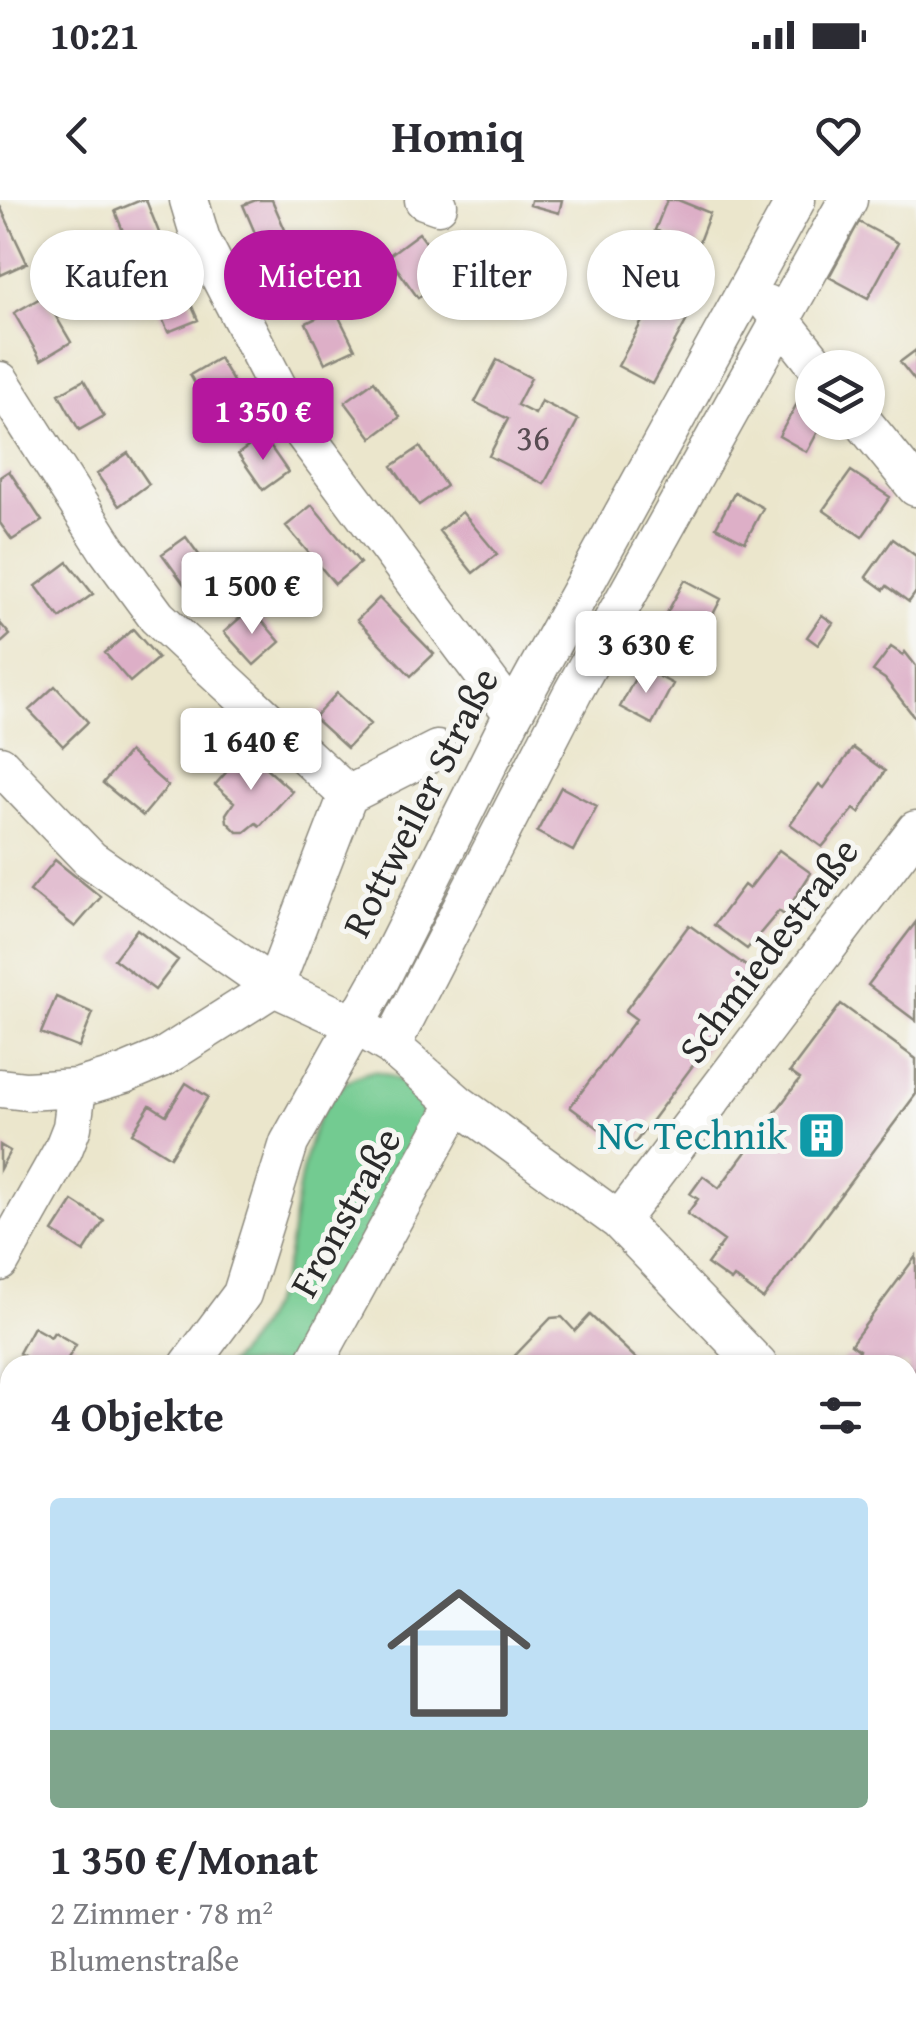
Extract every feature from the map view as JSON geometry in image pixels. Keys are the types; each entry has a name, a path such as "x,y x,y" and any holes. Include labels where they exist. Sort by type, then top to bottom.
{"street":[{"path":"189,200 201,240 296,424 514,714"},
{"name":"Rottweiler Straße","path":"197,1355 242,1294 288,1143 356,1025 514,714 796,200"},
{"path":"391,1046 572,692 848,200"},
{"path":"752,284 804,350"},
{"path":"0,381 108,549 157,616 348,796"},
{"path":"878,440 916,487"},
{"path":"0,1088 77,1088 124,1074 162,1058 274,987 348,796 438,750"},
{"path":"0,765 90,859 274,987 391,1046 457,1103 619,1221 748,1355"},
{"name":"Schmiedestraße","path":"619,1221 916,830"},
{"path":"0,1262 64,1150 72,1127 77,1088"},
{"name":"Fronstraße","path":"318,1355 457,1103"}],"green space":[{"path":"374,1071 406,1085 423,1110 423,1134 300,1355 237,1355 264,1317 278,1288 308,1148 318,1121 331,1097 350,1080"}],"building":[{"path":"146,200 158,230 122,230 115,211"},
{"path":"272,200 285,230 254,230 243,205"},
{"path":"531,200 562,200 559,213 530,205"},
{"path":"667,200 678,200 710,213 704,230 655,230"},
{"path":"0,206 27,263 1,275 0,272"},
{"path":"859,222 898,243 868,298 829,277"},
{"path":"417,234 417,297 397,269 397,249"},
{"path":"30,304 30,320 58,320 71,342 41,360 14,313"},
{"path":"163,320 198,320 168,332"},
{"path":"340,320 355,349 325,363 306,323"},
{"path":"643,320 687,320 652,384 618,366"},
{"path":"916,350 916,382 900,362"},
{"path":"219,358 243,398 213,415 190,375"},
{"path":"497,360 531,378 517,405 535,414 541,401 578,420 544,484 489,456 508,419 475,402"},
{"path":"84,380 104,416 79,430 59,394"},
{"path":"374,381 400,417 372,438 345,402"},
{"path":"795,407 795,440 813,440 807,452 779,436"},
{"path":"263,436 288,472 263,490 238,454"},
{"path":"420,447 446,486 419,505 392,466"},
{"path":"128,453 149,484 119,506 97,474"},
{"path":"9,471 42,521 12,540 0,523 0,477"},
{"path":"851,471 890,497 862,537 823,510"},
{"path":"735,492 763,508 745,542 716,527"},
{"path":"312,505 360,563 335,584 286,526"},
{"path":"462,512 497,554 473,573 439,531"},
{"path":"186,537 210,570 186,587 162,554"},
{"path":"893,539 916,556 916,592 909,602 866,577"},
{"path":"68,562 93,594 60,618 36,586"},
{"path":"685,580 721,599 698,643 661,624"},
{"path":"379,598 434,654 411,676 357,620"},
{"path":"251,608 280,642 254,665 224,632"},
{"path":"822,615 833,623 818,645 807,637"},
{"path":"0,623 10,635 0,644"},
{"path":"133,629 158,658 130,682 105,653"},
{"path":"891,647 903,655 905,652 916,666 916,719 885,679 873,671"},
{"path":"641,667 673,684 652,724 620,707"},
{"path":"55,686 88,722 63,746 29,710"},
{"path":"337,693 370,724 347,748 314,718"},
{"path":"219,725 241,745 223,764 201,743"},
{"path":"853,748 885,771 859,813 854,809 822,847 790,824 819,784 824,788"},
{"path":"246,750 292,791 260,826 256,823 245,832 237,832 227,822 226,814 234,802 215,785"},
{"path":"129,752 168,786 143,816 103,783"},
{"path":"561,787 597,806 573,851 537,832"},
{"path":"779,850 811,873 784,915 779,911 747,949 714,925 744,885 749,889"},
{"path":"55,860 101,897 75,927 30,891"},
{"path":"916,922 916,1021 868,985"},
{"path":"689,925 757,974 629,1151 570,1107 636,1019 625,1011"},
{"path":"137,929 178,960 155,990 114,959"},
{"path":"56,997 93,1013 79,1048 41,1033"},
{"name":"NC Technik","path":"841,1004 916,1059 916,1094 763,1299 734,1277 731,1281 707,1264 724,1241 687,1214 698,1199 690,1194 703,1176 719,1188 800,1079 790,1072"},
{"path":"186,1083 208,1097 170,1157 132,1133 150,1105 166,1115"},
{"path":"0,1145 10,1151 0,1169"},
{"path":"73,1201 104,1221 84,1252 53,1232"},
{"path":"916,1256 916,1355 855,1355 859,1350 851,1344"},
{"path":"590,1315 632,1355 516,1355 551,1318 562,1317 575,1331"},
{"path":"33,1327 51,1337 54,1332 76,1345 70,1355 19,1353"}],"place":[{"name":"NC Technik","path":"822,1135"}]}
